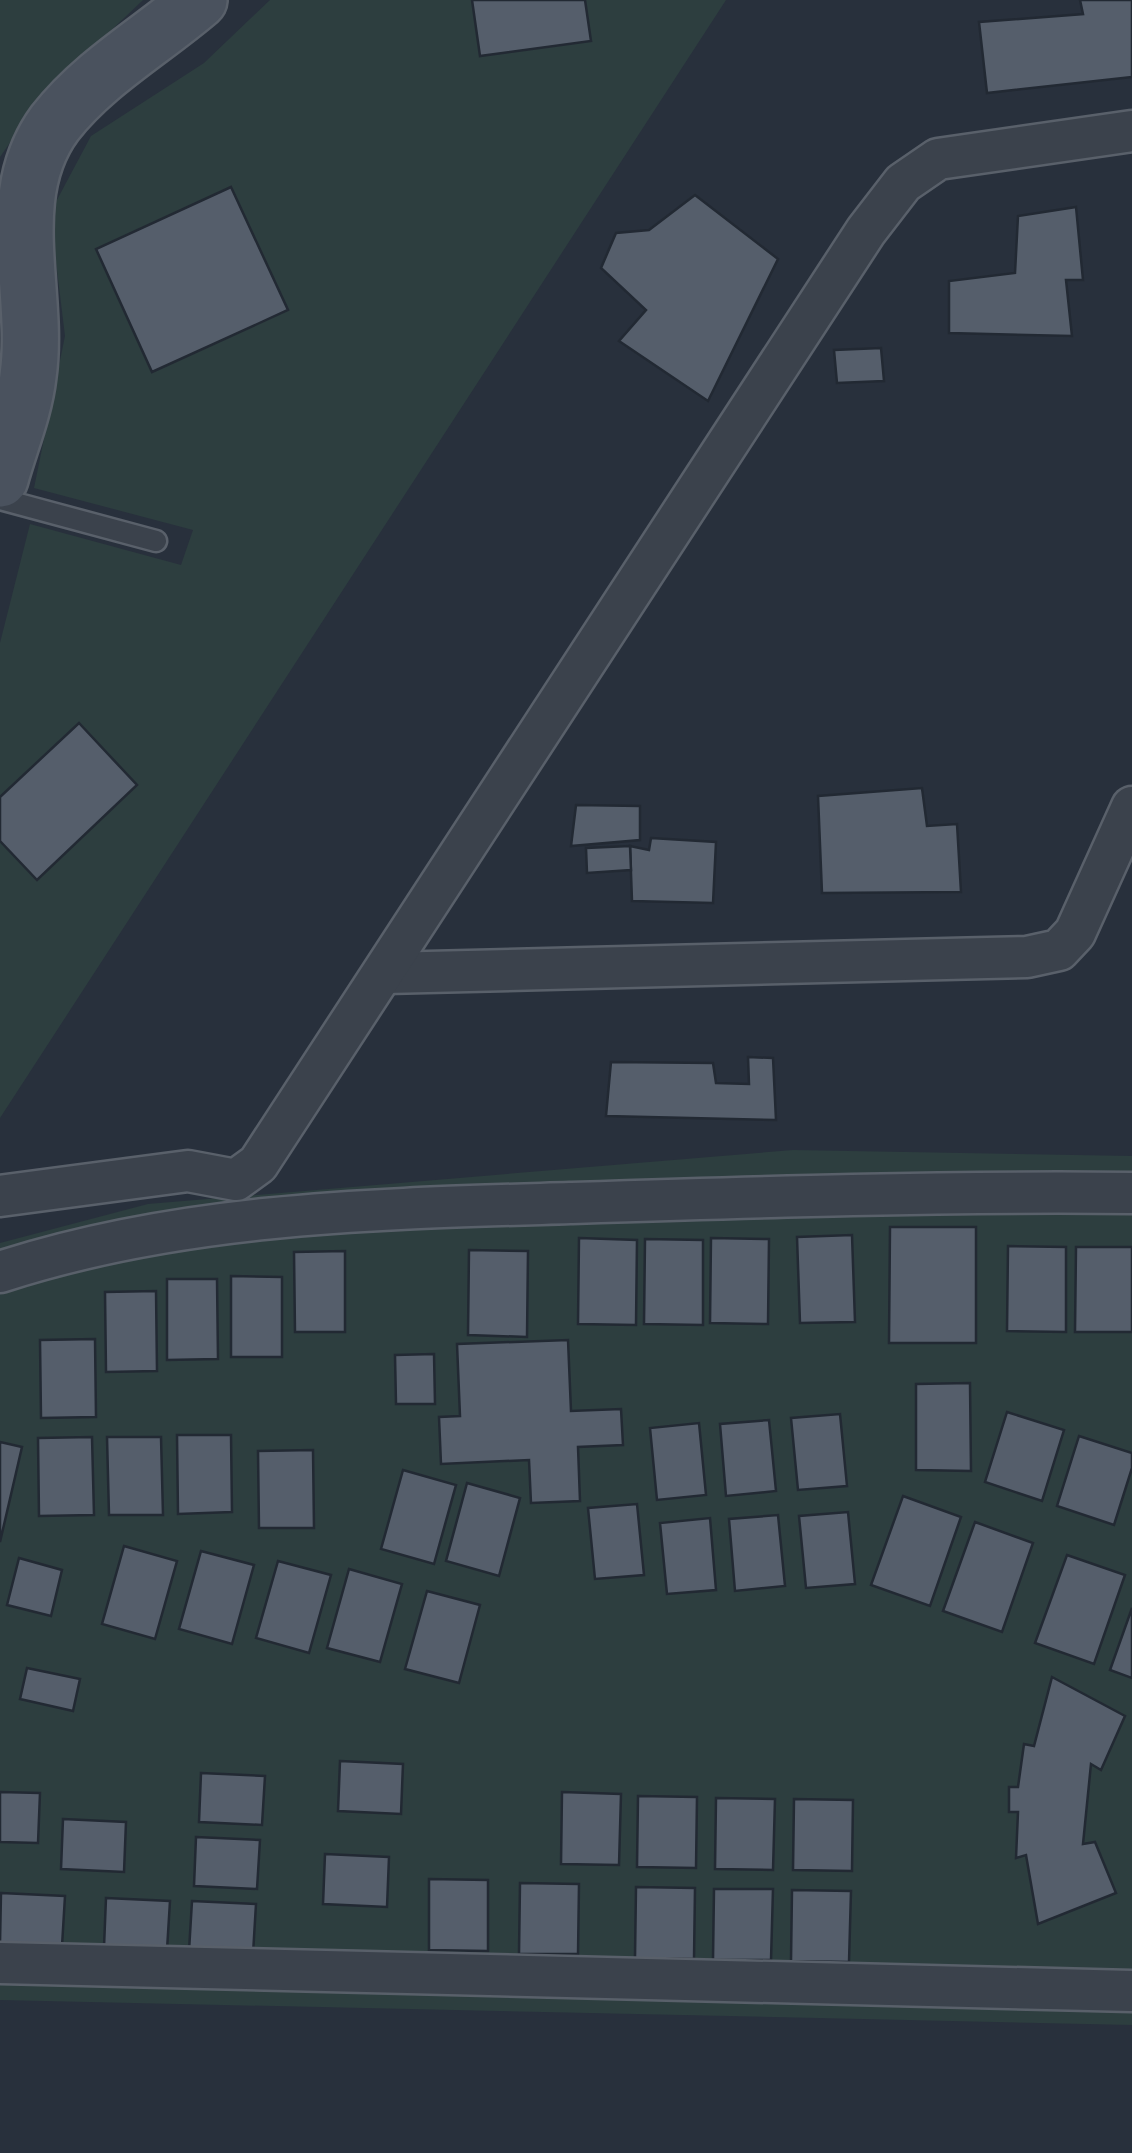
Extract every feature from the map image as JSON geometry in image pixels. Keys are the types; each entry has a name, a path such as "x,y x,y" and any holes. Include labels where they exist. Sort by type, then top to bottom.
{"street":[{"path":"0,480 28,377 24,203 34,162 52,127 89,84 200,0"},
{"path":"0,1196 188,1171 236,1180 258,1164 855,247 903,183 938,159 1132,131"},
{"path":"386,972 1028,957 1059,950 1089,908 1132,807"},
{"path":"0,1272 94,1244 257,1217 754,1197 1132,1193"},
{"path":"0,1963 1132,1992"}],"lane":[{"path":"0,499 156,541"}],"shaded area":[{"path":"0,0 143,0 43,95 0,157"},
{"path":"270,0 726,0 0,1118 0,643 30,524 181,565 193,530 34,488 65,336 50,213 91,136 204,63"},
{"path":"793,1150 1132,1156 1132,2025 0,2000 0,1243 148,1204"}],"building":[{"path":"472,0 585,0 591,41 480,56"},
{"path":"1080,0 1132,0 1132,77 987,93 979,22 1083,14"},
{"path":"231,187 288,310 152,372 96,249"},
{"path":"695,195 778,259 708,401 619,341 646,310 601,268 616,233 649,230"},
{"path":"1076,207 1083,280 1066,280 1072,336 949,333 949,281 1015,273 1018,216"},
{"path":"881,348 884,381 837,383 834,350"},
{"path":"79,723 137,785 37,880 0,841 0,797"},
{"path":"922,788 927,826 957,824 961,892 822,893 818,796"},
{"path":"576,805 640,806 640,840 571,846"},
{"path":"651,838 716,842 713,903 632,901 630,846 649,850"},
{"path":"630,846 631,870 587,873 586,848"},
{"path":"748,1057 773,1058 776,1120 606,1116 611,1062 713,1063 716,1083 749,1084"},
{"path":"890,1227 976,1227 976,1343 889,1343"},
{"path":"852,1235 855,1322 800,1323 797,1237"},
{"path":"579,1238 637,1240 636,1325 578,1324"},
{"path":"711,1238 769,1239 768,1324 710,1323"},
{"path":"645,1239 703,1240 703,1325 644,1324"},
{"path":"1008,1246 1066,1247 1066,1332 1007,1331"},
{"path":"1076,1247 1132,1247 1132,1332 1075,1332"},
{"path":"469,1250 528,1251 527,1337 468,1335"},
{"path":"345,1251 345,1332 295,1332 294,1252"},
{"path":"231,1276 282,1277 282,1357 231,1357"},
{"path":"167,1279 217,1279 218,1359 167,1360"},
{"path":"156,1291 157,1371 106,1372 105,1292"},
{"path":"95,1339 96,1417 41,1418 40,1340"},
{"path":"568,1340 571,1411 621,1409 623,1445 578,1447 580,1501 531,1503 529,1460 441,1464 439,1417 460,1416 457,1344"},
{"path":"434,1354 435,1404 396,1404 395,1355"},
{"path":"970,1383 971,1471 916,1470 916,1384"},
{"path":"1007,1412 1064,1430 1042,1501 985,1482"},
{"path":"840,1414 847,1486 798,1490 791,1418"},
{"path":"769,1420 776,1491 726,1496 720,1424"},
{"path":"699,1423 706,1495 657,1500 650,1428"},
{"path":"177,1435 231,1435 232,1512 178,1514"},
{"path":"1079,1436 1132,1453 1132,1468 1114,1525 1057,1506"},
{"path":"92,1437 94,1515 39,1516 38,1438"},
{"path":"107,1437 161,1437 163,1515 109,1515"},
{"path":"0,1442 22,1447 0,1542"},
{"path":"313,1450 314,1528 259,1528 258,1451"},
{"path":"403,1470 456,1485 434,1564 381,1549"},
{"path":"467,1483 520,1498 499,1576 446,1561"},
{"path":"903,1496 961,1517 930,1606 871,1585"},
{"path":"637,1504 644,1575 595,1579 588,1508"},
{"path":"848,1512 855,1584 806,1588 799,1516"},
{"path":"778,1515 785,1586 735,1591 729,1519"},
{"path":"710,1518 716,1590 667,1594 660,1523"},
{"path":"975,1522 1033,1543 1002,1632 943,1611"},
{"path":"124,1546 177,1561 155,1639 102,1624"},
{"path":"201,1551 254,1565 232,1644 179,1629"},
{"path":"1067,1555 1125,1575 1094,1664 1035,1643"},
{"path":"19,1558 62,1570 51,1616 7,1605"},
{"path":"278,1561 331,1575 309,1653 256,1638"},
{"path":"349,1569 402,1584 380,1662 327,1648"},
{"path":"427,1591 480,1605 459,1683 405,1669"},
{"path":"1132,1608 1132,1678 1110,1670"},
{"path":"27,1668 80,1679 73,1711 20,1699"},
{"path":"1052,1677 1125,1716 1101,1770 1091,1764 1083,1844 1095,1842 1116,1893 1038,1924 1026,1855 1016,1858 1018,1812 1009,1812 1009,1787 1018,1787 1024,1744 1034,1746"},
{"path":"340,1761 403,1764 401,1814 338,1811"},
{"path":"201,1773 265,1776 262,1825 199,1822"},
{"path":"0,1792 40,1793 38,1843 0,1842"},
{"path":"562,1792 621,1794 619,1865 561,1864"},
{"path":"638,1796 697,1797 696,1868 637,1867"},
{"path":"716,1798 775,1799 773,1870 715,1869"},
{"path":"794,1799 853,1800 852,1871 793,1870"},
{"path":"63,1819 126,1822 124,1872 61,1869"},
{"path":"196,1837 260,1840 257,1889 194,1886"},
{"path":"325,1854 389,1857 387,1907 323,1904"},
{"path":"429,1879 488,1880 488,1951 429,1950"},
{"path":"520,1883 579,1884 578,1954 519,1954"},
{"path":"636,1887 695,1888 694,1959 635,1958"},
{"path":"714,1889 773,1889 771,1960 713,1960"},
{"path":"792,1890 851,1891 849,1962 791,1961"},
{"path":"1,1893 65,1896 62,1946 0,1943"},
{"path":"106,1898 170,1901 167,1950 104,1947"},
{"path":"192,1901 256,1904 253,1954 189,1951"}]}
